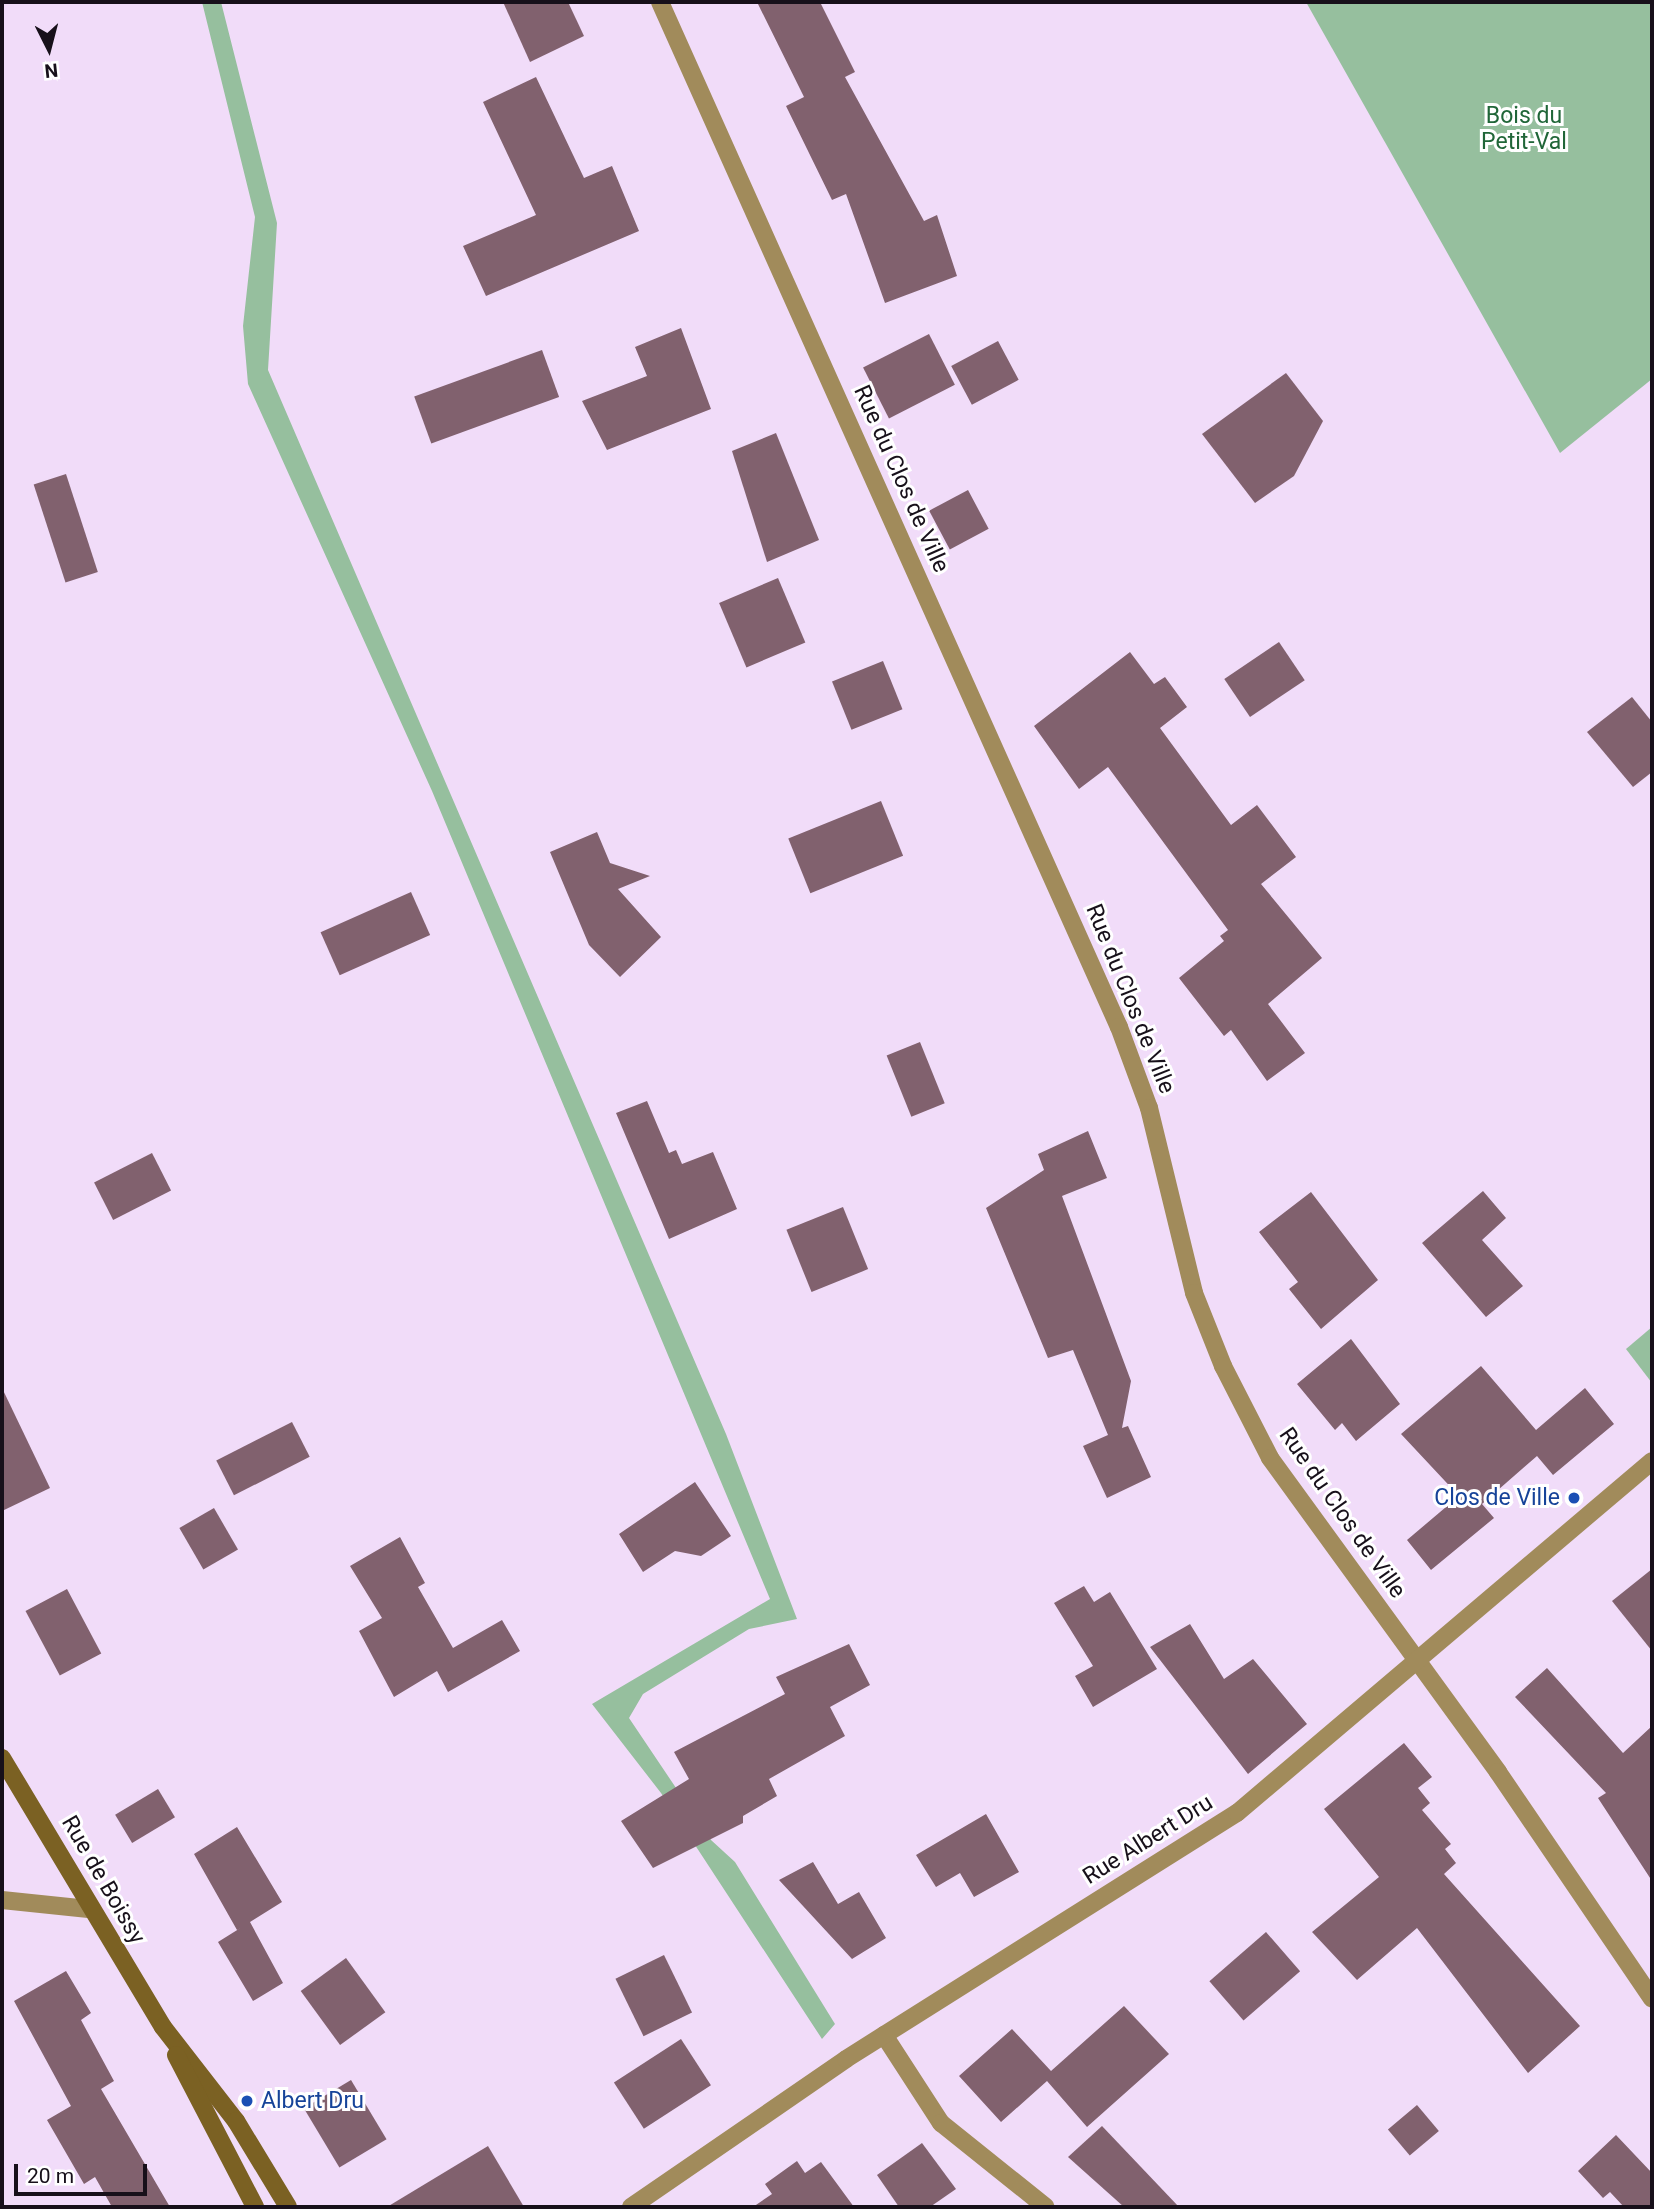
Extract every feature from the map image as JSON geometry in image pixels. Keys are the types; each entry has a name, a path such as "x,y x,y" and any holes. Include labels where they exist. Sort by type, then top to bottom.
{"street":[{"name":"Rue du Clos de Ville","path":"660,2 1119,1027 1149,1108 1194,1293 1223,1366 1270,1458 1414,1658 1652,1999"},
{"name":"Rue Albert Dru","path":"631,2207 884,2035 1237,1813 1414,1658 1652,1461"},
{"name":"Rue de Boissy","path":"2,1758 89,1909 163,2027 236,2121 288,2207"},
{"path":"2,1900 89,1909"},
{"name":"Rue de Boissy","path":"163,2027 213,2136 255,2207"},
{"path":"884,2035 941,2123 1046,2207"}],"green space":[{"path":"202,2 221,2 277,223 268,370 726,1434 797,1619 749,1629 643,1694 629,1718 711,1840 735,1862 835,2024 822,2039 661,1793 592,1704 770,1599 432,791 248,384 243,326 255,217"},
{"name":"Bois du Petit-Val","path":"1306,2 1652,2 1652,379 1560,453"},
{"path":"1652,1327 1652,1383 1626,1349"}],"building":[{"path":"503,2 568,2 584,36 530,62"},
{"path":"757,2 820,2 855,72 845,77 924,221 937,215 957,276 885,303 846,194 832,200 786,106 804,97"},
{"path":"536,77 584,178 612,166 639,231 486,296 463,246 536,215 483,102"},
{"path":"681,328 711,409 607,450 582,401 647,376 635,347"},
{"path":"929,334 955,385 889,418 863,368"},
{"path":"998,341 1019,380 972,405 951,366"},
{"path":"542,350 559,397 431,443 414,397"},
{"path":"1286,373 1323,421 1294,476 1255,503 1202,434"},
{"path":"776,433 819,540 767,562 732,451"},
{"path":"66,474 98,572 65,582 34,485"},
{"path":"968,490 989,529 950,550 929,511"},
{"path":"778,578 805,642 746,667 719,603"},
{"path":"1279,642 1305,680 1250,717 1224,679"},
{"path":"1130,652 1154,684 1165,677 1187,707 1160,728 1231,825 1257,805 1296,857 1261,884 1322,958 1268,1004 1305,1053 1267,1081 1231,1030 1224,1036 1179,978 1224,941 1220,936 1228,930 1108,767 1079,789 1034,726"},
{"path":"883,661 902,709 851,730 832,682"},
{"path":"1632,697 1652,722 1652,772 1633,787 1587,732"},
{"path":"881,801 903,856 810,893 788,838"},
{"path":"597,832 610,863 650,876 618,889 661,937 620,977 589,945 550,852"},
{"path":"411,892 430,935 340,975 321,932"},
{"path":"920,1042 945,1103 911,1117 887,1055"},
{"path":"647,1101 669,1153 676,1150 682,1164 713,1152 737,1209 669,1239 616,1113"},
{"path":"1088,1131 1107,1178 1062,1196 1131,1381 1122,1428 1128,1426 1151,1477 1107,1498 1083,1446 1108,1435 1073,1350 1048,1358 986,1208 1044,1170 1038,1154"},
{"path":"152,1153 171,1190 113,1220 94,1183"},
{"path":"1483,1191 1506,1218 1482,1240 1523,1286 1486,1317 1422,1243"},
{"path":"1311,1192 1378,1280 1321,1329 1289,1289 1298,1282 1259,1232"},
{"path":"843,1207 868,1269 812,1292 786,1230"},
{"path":"1351,1339 1400,1404 1356,1441 1342,1423 1335,1430 1297,1384"},
{"path":"1481,1366 1536,1430 1585,1388 1614,1424 1553,1475 1537,1456 1482,1504 1494,1518 1431,1570 1407,1540 1459,1496 1401,1434"},
{"path":"2,1388 50,1488 2,1511"},
{"path":"292,1422 310,1457 234,1495 216,1461"},
{"path":"695,1482 731,1536 701,1556 675,1551 643,1572 619,1534"},
{"path":"214,1508 238,1550 203,1570 179,1528"},
{"path":"400,1537 425,1583 418,1587 453,1648 502,1620 520,1651 448,1692 437,1671 394,1697 359,1631 382,1618 350,1566"},
{"path":"1652,1569 1652,1651 1612,1601"},
{"path":"1084,1586 1094,1602 1110,1592 1157,1669 1093,1707 1075,1676 1093,1666 1054,1603"},
{"path":"67,1589 101,1653 60,1676 26,1611"},
{"path":"1190,1624 1224,1679 1253,1659 1307,1724 1248,1774 1150,1647"},
{"path":"849,1644 870,1685 830,1707 845,1736 769,1779 777,1796 743,1816 743,1823 653,1868 621,1821 689,1779 674,1752 785,1694 776,1677"},
{"path":"1547,1668 1623,1753 1652,1726 1652,1881 1598,1798 1606,1793 1515,1697"},
{"path":"1404,1743 1432,1777 1418,1788 1430,1803 1422,1810 1451,1844 1445,1849 1456,1863 1444,1874 1580,2026 1528,2073 1417,1928 1357,1980 1312,1932 1379,1877 1324,1809"},
{"path":"158,1789 175,1817 132,1843 115,1815"},
{"path":"986,1814 1019,1872 974,1897 960,1873 936,1887 916,1855"},
{"path":"237,1827 282,1902 250,1922 283,1983 253,2001 218,1942 242,1927 237,1930 194,1854"},
{"path":"813,1862 838,1904 859,1892 886,1938 852,1959 779,1880"},
{"path":"1266,1932 1300,1971 1244,2020 1209,1981"},
{"path":"664,1955 692,2013 644,2036 615,1979"},
{"path":"346,1958 385,2012 340,2045 301,1991"},
{"path":"66,1971 91,2013 81,2020 114,2081 101,2089 170,2207 112,2207 95,2177 84,2184 47,2120 71,2106 14,2001"},
{"path":"1124,2006 1169,2054 1087,2127 1047,2081 1001,2122 959,2076 1012,2029 1051,2071"},
{"path":"681,2039 711,2085 644,2129 614,2083"},
{"path":"351,2080 387,2139 339,2167 304,2108"},
{"path":"1417,2105 1439,2131 1410,2155 1388,2129"},
{"path":"1102,2126 1179,2207 1124,2207 1068,2157"},
{"path":"1616,2135 1652,2173 1652,2207 1624,2207 1610,2192 1603,2198 1578,2171"},
{"path":"922,2143 956,2189 930,2207 899,2207 877,2175"},
{"path":"488,2146 524,2207 387,2207"},
{"path":"797,2161 805,2173 821,2162 854,2207 753,2207 772,2194 765,2184"}],"place":[{"name":"Clos de Ville","path":"1574,1498"},
{"name":"Albert Dru","path":"247,2101"}]}
